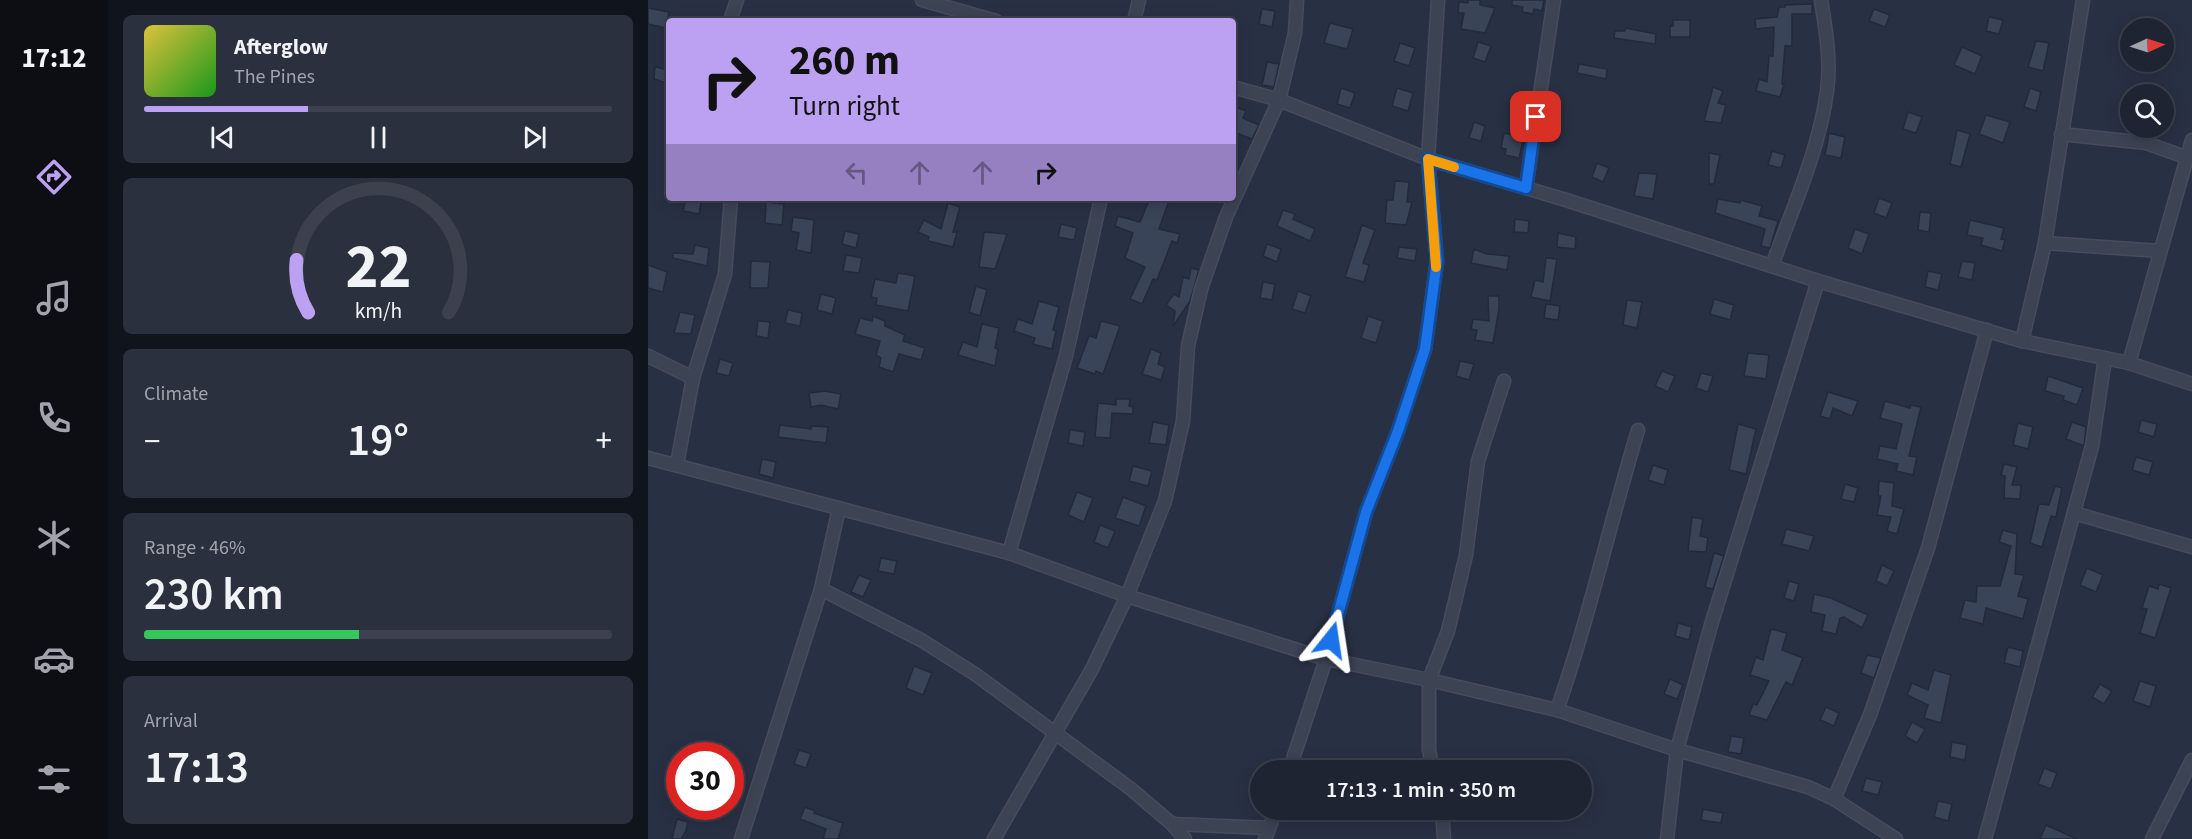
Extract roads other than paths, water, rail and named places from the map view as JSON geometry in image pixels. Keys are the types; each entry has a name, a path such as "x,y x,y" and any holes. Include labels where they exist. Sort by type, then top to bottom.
{"street":[{"path":"730,18 737,0"},
{"path":"922,0 985,18"},
{"path":"1135,18 1139,0"},
{"path":"1236,195 1279,100 1295,33 1297,0"},
{"path":"1293,760 1326,659 1366,512 1398,431 1425,349 1437,261 1428,159 1438,0"},
{"path":"1526,188 1554,0"},
{"path":"1772,266 1821,124 1827,89 1828,39 1821,0"},
{"path":"2022,341 2045,243 2083,0"},
{"path":"1236,88 1279,100 1428,159 1818,281 2022,341 2129,363 2192,384"},
{"path":"2061,134 2146,143 2188,158"},
{"path":"2129,363 2192,140"},
{"path":"677,464 693,378 725,274 731,201"},
{"path":"1009,553 1066,357 1100,201"},
{"path":"994,839 1092,669 1127,596 1165,501 1183,421 1188,346 1201,289 1233,201"},
{"path":"2045,243 2160,251"},
{"path":"1667,839 1677,750 1714,613 1818,281"},
{"path":"1834,799 1870,716 1928,548 1987,330"},
{"path":"648,356 693,378"},
{"path":"1985,839 2092,446 2105,357"},
{"path":"1432,760 1429,740 1429,680 1448,631 1466,555 1478,461 1504,381"},
{"path":"1557,710 1581,640 1614,510 1638,430"},
{"path":"648,458 1009,553 1127,596 1326,659 1557,710 1677,750 1808,787 1834,799 1896,839"},
{"path":"741,839 821,589 839,508"},
{"path":"2074,513 2192,548"},
{"path":"821,589 921,640 975,674 1131,789 1172,824 1185,839"},
{"path":"2152,839 2192,760"},
{"path":"1443,820 1444,839"},
{"path":"1172,824 1267,834"}]}
